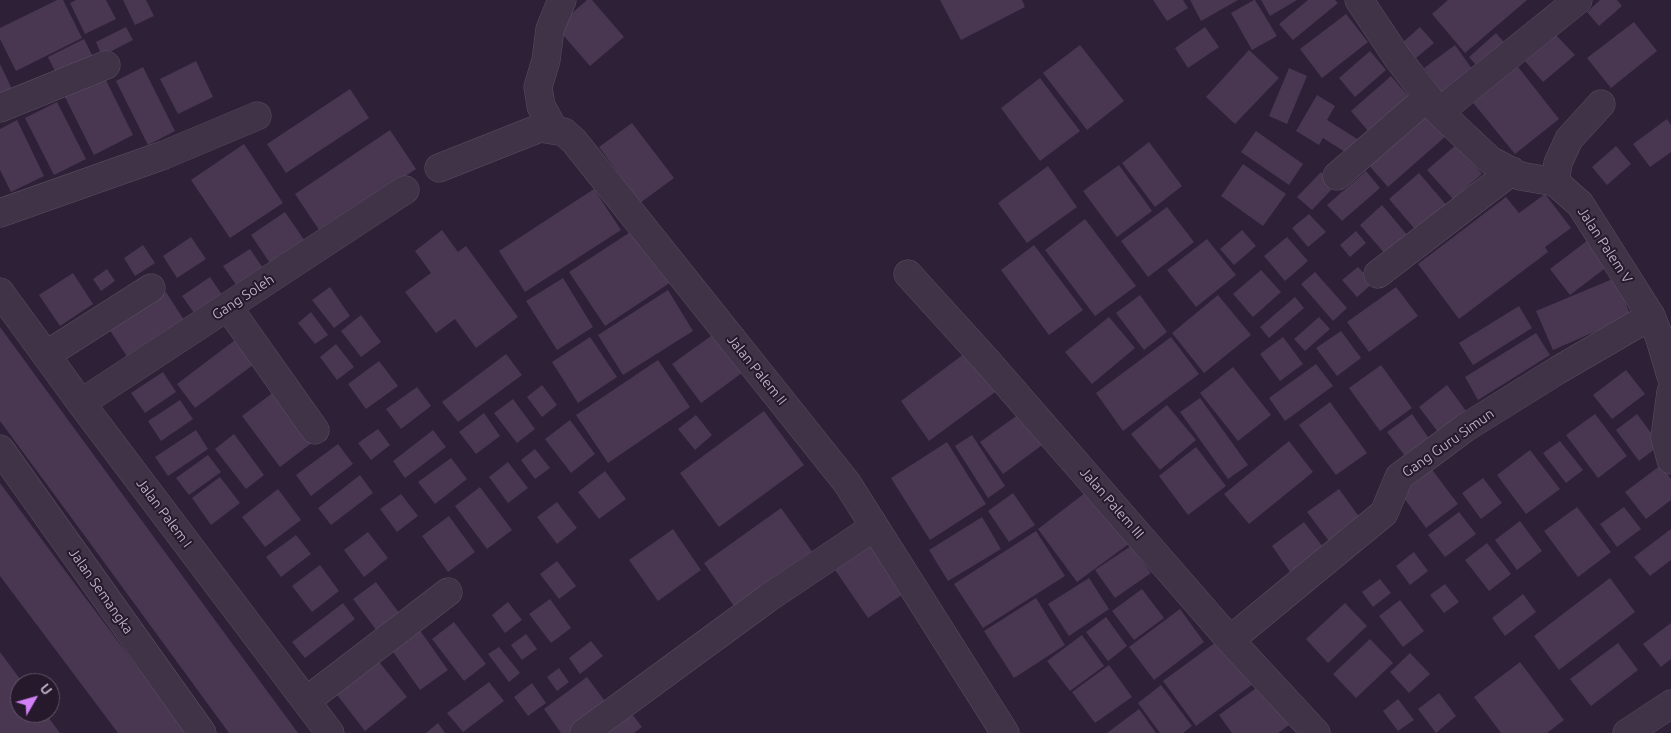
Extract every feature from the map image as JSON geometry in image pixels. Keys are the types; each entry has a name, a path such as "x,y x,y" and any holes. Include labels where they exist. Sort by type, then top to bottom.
{"street":[{"path":"554,130 541,106 538,87 546,60 550,29 562,0"},
{"path":"1359,0 1397,57 1434,104 1490,160 1520,176 1555,182 1558,162 1568,139 1601,104"},
{"path":"1337,176 1578,0"},
{"path":"0,108 106,65"},
{"path":"0,213 164,156 257,116"},
{"path":"439,168 540,128 554,130"},
{"name":"Jalan Palem II","path":"554,130 564,132 574,141 847,483 1006,733"},
{"path":"1378,274 1512,171"},
{"name":"Jalan Palem V","path":"1555,182 1580,204 1651,316 1671,376"},
{"name":"Gang Soleh","path":"81,403 405,190"},
{"name":"Jalan Palem III","path":"908,274 988,361 1230,640 1316,733"},
{"path":"46,354 151,288"},
{"name":"Jalan Palem I","path":"0,293 330,733"},
{"path":"228,307 315,430"},
{"name":"Gang Guru Simun","path":"1230,640 1384,512 1399,478 1465,428 1558,370 1651,316"},
{"path":"1671,392 1666,437 1671,460"},
{"name":"Jalan Semangka","path":"0,449 202,733"},
{"path":"584,733 768,598 874,526"},
{"path":"306,701 448,592"},
{"path":"1627,733 1671,704"}],"building":[{"path":"57,0 63,0 82,38 16,71 0,39 0,28"},
{"path":"76,0 106,0 116,19 85,34 70,3"},
{"path":"123,0 146,0 154,16 135,25"},
{"path":"587,0 592,0 624,37 590,66 556,27"},
{"path":"940,0 1022,0 1025,7 961,40"},
{"path":"1153,0 1183,0 1188,8 1167,21"},
{"path":"1190,0 1238,0 1201,21"},
{"path":"1254,0 1277,36 1252,50 1231,13"},
{"path":"1261,0 1297,0 1270,16"},
{"path":"1308,0 1335,0 1338,3 1293,40 1279,24"},
{"path":"1448,0 1527,0 1465,53 1432,14"},
{"path":"1600,0 1617,0 1622,6 1599,26 1587,12"},
{"path":"1346,14 1368,42 1322,78 1300,49"},
{"path":"1634,22 1657,51 1611,88 1587,58"},
{"path":"126,27 133,40 102,56 96,42"},
{"path":"1205,27 1219,47 1188,68 1175,48"},
{"path":"1420,27 1434,43 1416,58 1402,43"},
{"path":"1496,33 1509,48 1482,72 1469,57"},
{"path":"1555,34 1575,55 1543,82 1525,61"},
{"path":"84,39 95,61 59,79 48,57"},
{"path":"1080,45 1124,101 1087,130 1043,73"},
{"path":"1455,45 1475,73 1444,96 1424,68"},
{"path":"1249,50 1279,78 1235,124 1206,97"},
{"path":"1370,51 1386,70 1355,97 1339,78"},
{"path":"196,61 213,97 178,114 160,79"},
{"path":"1515,63 1559,119 1515,154 1470,99"},
{"path":"0,64 13,91 0,98"},
{"path":"143,67 175,131 148,145 116,81"},
{"path":"1289,68 1307,76 1287,124 1269,116"},
{"path":"103,74 133,135 94,155 63,93"},
{"path":"1391,76 1414,103 1374,138 1351,111"},
{"path":"1040,78 1080,131 1040,161 1001,108"},
{"path":"350,89 369,118 286,173 267,144"},
{"path":"1317,95 1335,106 1327,120 1362,142 1353,157 1323,138 1319,145 1296,131"},
{"path":"57,102 86,159 54,175 25,118"},
{"path":"1425,111 1446,136 1388,187 1366,162"},
{"path":"1667,119 1671,125 1671,152 1650,167 1633,144"},
{"path":"17,120 44,176 11,192 0,170 0,129"},
{"path":"632,123 674,178 640,203 599,147"},
{"path":"390,130 416,169 321,233 295,194"},
{"path":"1256,131 1303,164 1289,185 1241,152"},
{"path":"1149,142 1182,186 1155,207 1122,163"},
{"path":"244,144 283,203 230,238 191,180"},
{"path":"1457,144 1482,174 1453,199 1427,170"},
{"path":"1616,146 1631,164 1607,185 1592,167"},
{"path":"1243,164 1286,194 1263,226 1221,196"},
{"path":"1119,165 1152,211 1117,237 1083,191"},
{"path":"1048,166 1077,207 1027,243 998,203"},
{"path":"1366,171 1380,188 1342,221 1327,205"},
{"path":"1321,172 1335,186 1312,210 1297,197"},
{"path":"1419,173 1449,208 1419,234 1389,199"},
{"path":"594,189 621,230 525,292 499,251"},
{"path":"1545,194 1571,228 1545,247 1548,252 1459,319 1418,264 1506,197 1519,213"},
{"path":"1382,205 1409,237 1387,256 1360,225"},
{"path":"1167,207 1194,242 1148,277 1121,241"},
{"path":"285,212 309,247 274,269 251,235"},
{"path":"1309,214 1326,232 1308,247 1292,228"},
{"path":"1085,219 1136,286 1095,316 1045,250"},
{"path":"635,229 671,282 605,326 569,272"},
{"path":"442,230 458,252 466,246 518,317 476,348 455,319 436,333 405,292 431,273 415,251"},
{"path":"1242,230 1256,246 1234,265 1220,249"},
{"path":"1356,231 1366,243 1350,257 1340,245"},
{"path":"191,237 206,259 177,278 163,256"},
{"path":"1287,237 1308,261 1285,281 1264,256"},
{"path":"1207,239 1236,275 1196,307 1167,270"},
{"path":"1588,240 1608,266 1570,295 1550,269"},
{"path":"143,245 155,263 135,276 124,258"},
{"path":"1034,245 1083,310 1049,335 1001,270"},
{"path":"250,249 263,268 237,286 223,266"},
{"path":"1358,267 1373,283 1357,297 1342,280"},
{"path":"107,269 115,281 101,291 93,279"},
{"path":"1261,270 1281,292 1253,317 1233,294"},
{"path":"1315,272 1347,308 1333,321 1301,284"},
{"path":"73,273 93,304 60,326 39,295"},
{"path":"210,277 225,299 197,317 182,296"},
{"path":"563,278 593,327 557,350 526,301"},
{"path":"1615,278 1631,316 1553,350 1536,311"},
{"path":"330,287 350,316 334,328 312,300"},
{"path":"1396,287 1418,316 1369,352 1347,322"},
{"path":"668,290 693,331 623,375 598,335"},
{"path":"166,292 186,323 130,361 109,329"},
{"path":"1140,295 1167,332 1144,350 1116,313"},
{"path":"1218,295 1251,335 1204,373 1172,333"},
{"path":"1295,297 1304,308 1269,338 1260,327"},
{"path":"1519,306 1532,328 1473,365 1459,343"},
{"path":"311,312 328,335 315,344 298,323"},
{"path":"361,315 381,342 361,357 341,331"},
{"path":"1109,317 1135,348 1092,384 1065,352"},
{"path":"1319,317 1330,329 1305,351 1294,339"},
{"path":"0,327 298,733 229,733 0,421"},
{"path":"718,331 746,370 701,403 672,364"},
{"path":"1341,331 1361,358 1337,376 1316,348"},
{"path":"1536,333 1550,355 1478,400 1465,377"},
{"path":"590,337 617,377 578,403 552,362"},
{"path":"1171,337 1199,374 1123,431 1096,393"},
{"path":"1283,337 1303,364 1280,381 1260,354"},
{"path":"235,340 253,365 195,408 177,384"},
{"path":"336,344 354,367 337,380 320,357"},
{"path":"968,351 998,390 929,441 901,401"},
{"path":"506,354 522,375 458,422 442,402"},
{"path":"658,360 690,407 608,463 576,415"},
{"path":"379,361 398,386 366,409 348,384"},
{"path":"1316,364 1333,386 1285,421 1269,398"},
{"path":"1381,365 1412,408 1380,431 1349,388"},
{"path":"1233,367 1271,415 1238,441 1200,393"},
{"path":"1626,370 1645,394 1612,419 1593,395"},
{"path":"163,372 176,392 145,413 131,393"},
{"path":"542,385 557,405 542,417 527,397"},
{"path":"1447,385 1469,415 1441,436 1419,407"},
{"path":"417,387 431,406 401,429 386,409"},
{"path":"279,388 317,439 280,467 242,416"},
{"path":"1200,398 1248,465 1228,479 1180,412"},
{"path":"513,399 535,429 517,443 494,413"},
{"path":"180,400 193,419 161,441 148,421"},
{"path":"1330,402 1367,453 1336,475 1299,425"},
{"path":"1167,405 1196,440 1160,470 1131,434"},
{"path":"1026,409 1049,440 1003,474 980,442"},
{"path":"764,411 804,465 719,527 680,473"},
{"path":"484,413 500,436 476,454 459,432"},
{"path":"1412,414 1435,447 1411,464 1387,432"},
{"path":"1595,414 1627,456 1598,478 1566,435"},
{"path":"1637,414 1660,445 1639,461 1616,430"},
{"path":"696,415 712,435 695,450 678,429"},
{"path":"570,420 595,454 571,473 545,439"},
{"path":"378,429 390,445 371,460 358,443"},
{"path":"196,430 208,449 168,476 155,457"},
{"path":"433,430 446,447 405,478 393,461"},
{"path":"234,434 264,475 246,489 215,449"},
{"path":"972,435 1005,486 988,498 955,446"},
{"path":"1289,441 1313,472 1249,524 1224,494"},
{"path":"1560,441 1583,470 1566,483 1543,453"},
{"path":"947,442 986,504 930,540 891,478"},
{"path":"338,444 353,464 311,496 296,475"},
{"path":"1196,447 1226,486 1188,515 1159,476"},
{"path":"535,449 550,468 535,479 521,460"},
{"path":"1530,450 1560,489 1526,514 1497,475"},
{"path":"208,455 221,472 189,495 176,478"},
{"path":"451,458 467,479 435,504 418,482"},
{"path":"508,462 528,488 508,503 489,477"},
{"path":"1661,465 1671,479 1671,500 1646,519 1625,492"},
{"path":"1430,467 1458,504 1426,528 1398,490"},
{"path":"605,471 626,499 599,519 578,492"},
{"path":"360,475 373,493 331,525 318,508"},
{"path":"220,477 240,503 211,525 192,498"},
{"path":"1483,478 1502,503 1481,519 1462,493"},
{"path":"0,483 187,733 118,733 0,576"},
{"path":"1094,486 1134,540 1077,582 1038,529"},
{"path":"480,487 512,530 487,549 455,506"},
{"path":"278,489 301,520 265,547 242,517"},
{"path":"1339,489 1363,522 1332,545 1307,512"},
{"path":"1013,493 1035,525 1009,542 988,511"},
{"path":"401,494 418,516 397,532 380,509"},
{"path":"557,502 577,528 557,544 537,517"},
{"path":"1577,507 1611,552 1578,577 1544,531"},
{"path":"1624,507 1641,529 1617,547 1600,524"},
{"path":"781,508 816,557 738,612 704,563"},
{"path":"1459,512 1476,534 1445,557 1428,535"},
{"path":"449,516 475,552 448,572 422,536"},
{"path":"982,517 1001,549 948,581 929,550"},
{"path":"1520,521 1542,551 1517,570 1495,540"},
{"path":"1304,522 1326,551 1293,576 1272,546"},
{"path":"673,529 701,570 658,601 629,560"},
{"path":"1671,529 1671,560 1650,576 1634,557"},
{"path":"1036,531 1065,576 983,628 954,584"},
{"path":"368,532 388,558 364,577 344,550"},
{"path":"296,535 311,554 281,577 266,557"},
{"path":"872,536 909,590 868,618 831,564"},
{"path":"1487,543 1511,574 1489,591 1465,560"},
{"path":"1131,546 1151,573 1115,598 1095,570"},
{"path":"1414,552 1428,571 1410,585 1396,566"},
{"path":"557,561 576,586 559,599 540,574"},
{"path":"320,565 339,591 312,612 292,586"},
{"path":"1089,578 1109,609 1069,636 1048,604"},
{"path":"1610,578 1635,612 1559,670 1534,636"},
{"path":"1380,579 1391,593 1373,607 1362,592"},
{"path":"376,582 406,622 383,639 353,599"},
{"path":"1445,584 1459,602 1444,613 1430,595"},
{"path":"1142,589 1164,618 1134,640 1112,611"},
{"path":"1523,594 1536,612 1505,636 1492,618"},
{"path":"1036,598 1065,645 1014,678 984,631"},
{"path":"550,599 571,628 551,643 529,614"},
{"path":"1400,600 1424,631 1403,647 1379,616"},
{"path":"508,602 522,620 505,633 492,615"},
{"path":"343,603 355,619 305,658 292,642"},
{"path":"1345,603 1367,626 1328,663 1306,639"},
{"path":"1180,609 1204,642 1154,680 1129,647"},
{"path":"1106,617 1127,646 1108,661 1086,632"},
{"path":"414,622 448,670 420,690 386,642"},
{"path":"454,622 486,664 464,681 432,639"},
{"path":"1671,623 1671,659 1661,667 1643,644"},
{"path":"526,634 537,649 522,660 511,645"},
{"path":"1082,635 1104,666 1070,691 1047,661"},
{"path":"1220,639 1253,684 1196,726 1163,681"},
{"path":"1370,639 1393,663 1356,698 1333,674"},
{"path":"591,641 603,656 580,674 569,658"},
{"path":"1618,643 1638,670 1591,706 1570,679"},
{"path":"499,647 520,673 509,682 488,654"},
{"path":"0,652 16,673 10,673 10,723 52,723 60,733 0,733"},
{"path":"1410,653 1430,674 1409,693 1390,672"},
{"path":"373,654 407,697 365,731 331,687"},
{"path":"1520,662 1564,720 1547,733 1501,733 1474,697"},
{"path":"1109,665 1132,697 1095,723 1072,692"},
{"path":"559,668 569,682 557,691 547,677"},
{"path":"587,677 610,708 576,733 561,733 544,709"},
{"path":"489,682 504,701 463,732 447,713"},
{"path":"532,683 546,703 528,716 514,697"},
{"path":"1263,683 1292,723 1278,733 1232,733 1219,715"},
{"path":"1161,685 1192,726 1183,733 1160,733 1138,703"},
{"path":"1439,693 1456,716 1436,733 1418,709"},
{"path":"1398,699 1414,720 1398,731 1383,711"},
{"path":"1139,709 1156,733 1107,733"},
{"path":"629,710 642,727 634,733 598,733"},
{"path":"438,723 445,733 426,733"}]}
